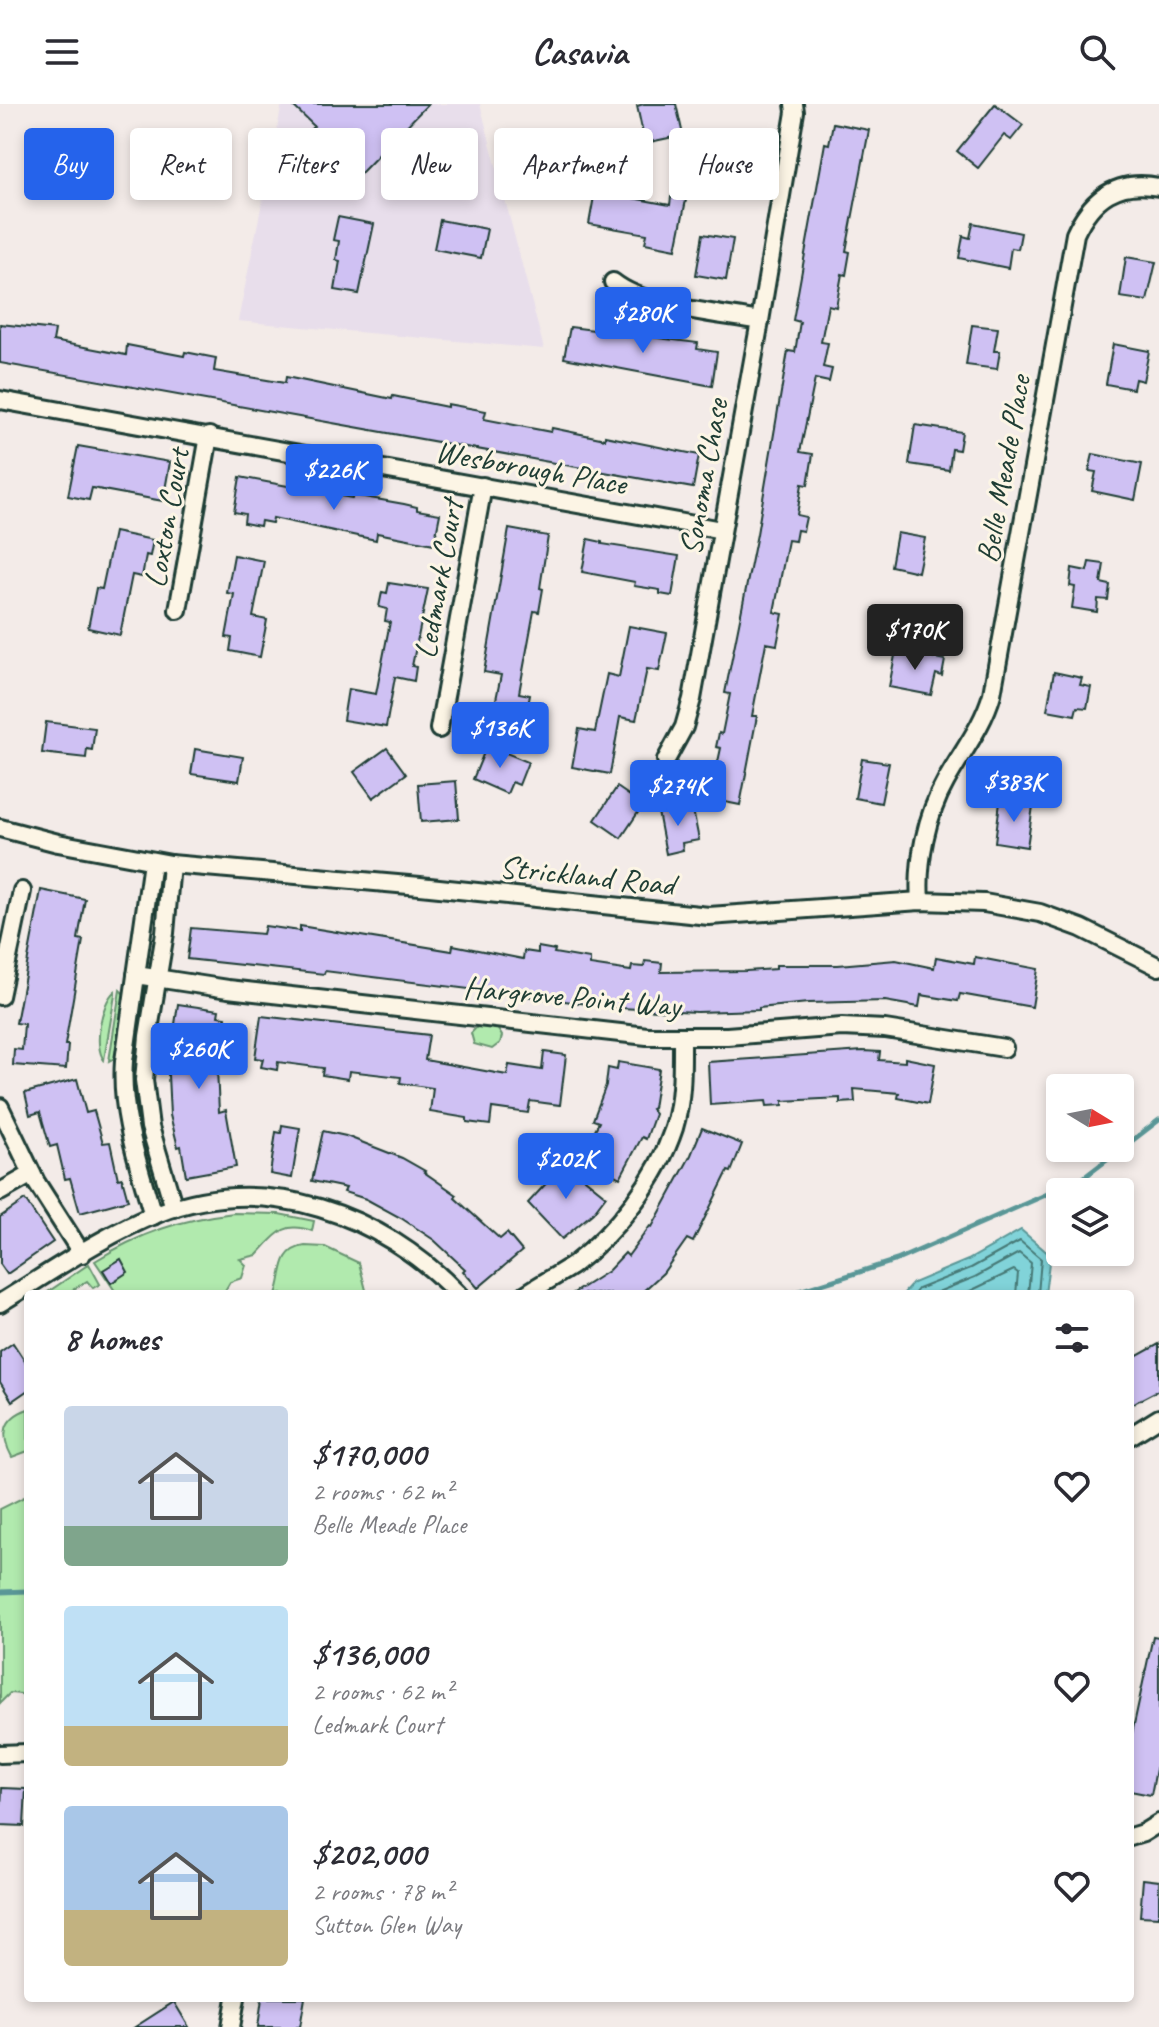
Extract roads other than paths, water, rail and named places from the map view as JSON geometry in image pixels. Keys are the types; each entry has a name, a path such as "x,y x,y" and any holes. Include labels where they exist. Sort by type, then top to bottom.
{"street":[{"name":"Sonoma Chase","path":"666,760 677,743 688,714 760,321 794,104"},
{"name":"Belle Meade Place","path":"920,901 921,860 934,809 945,782 983,719 992,694 1075,234 1087,210 1106,195 1129,185 1159,187"},
{"path":"613,282 647,300 760,321"},
{"name":"Wesborough Place","path":"0,400 722,530"},
{"name":"Loxton Court","path":"178,610 209,436"},
{"name":"Ledmark Court","path":"439,729 483,486"},
{"name":"Strickland Road","path":"0,828 152,862 709,916 920,901 970,902 1040,913 1081,928 1159,967"},
{"path":"152,862 124,1061 123,1095 153,1216"},
{"path":"171,864 144,1080 150,1127 174,1208"},
{"path":"0,996 22,891"},
{"name":"Hargrove Point Way","path":"136,975 228,989 634,1035 727,1036 842,1027 885,1029 1004,1048"},
{"path":"532,1290 572,1265 602,1240 647,1182 666,1148 678,1112 682,1036"},
{"path":"0,1107 32,1174 82,1254"},
{"path":"0,1192 32,1174"},
{"path":"0,1303 153,1216 201,1201 262,1197 317,1207 357,1220 399,1242 454,1290"},
{"path":"1134,1434 1159,1418"},
{"path":"0,1754 24,1753"},
{"path":"1134,1835 1159,1823"},
{"path":"231,2027 235,2002"}],"water":[{"path":"1021,1230 1046,1252 1046,1266 1049,1266 1046,1290 907,1290 913,1283 968,1260"}],"waterway":[{"path":"803,1290 897,1260 1082,1179 1159,1120"},
{"path":"0,1592 24,1591"}]}
